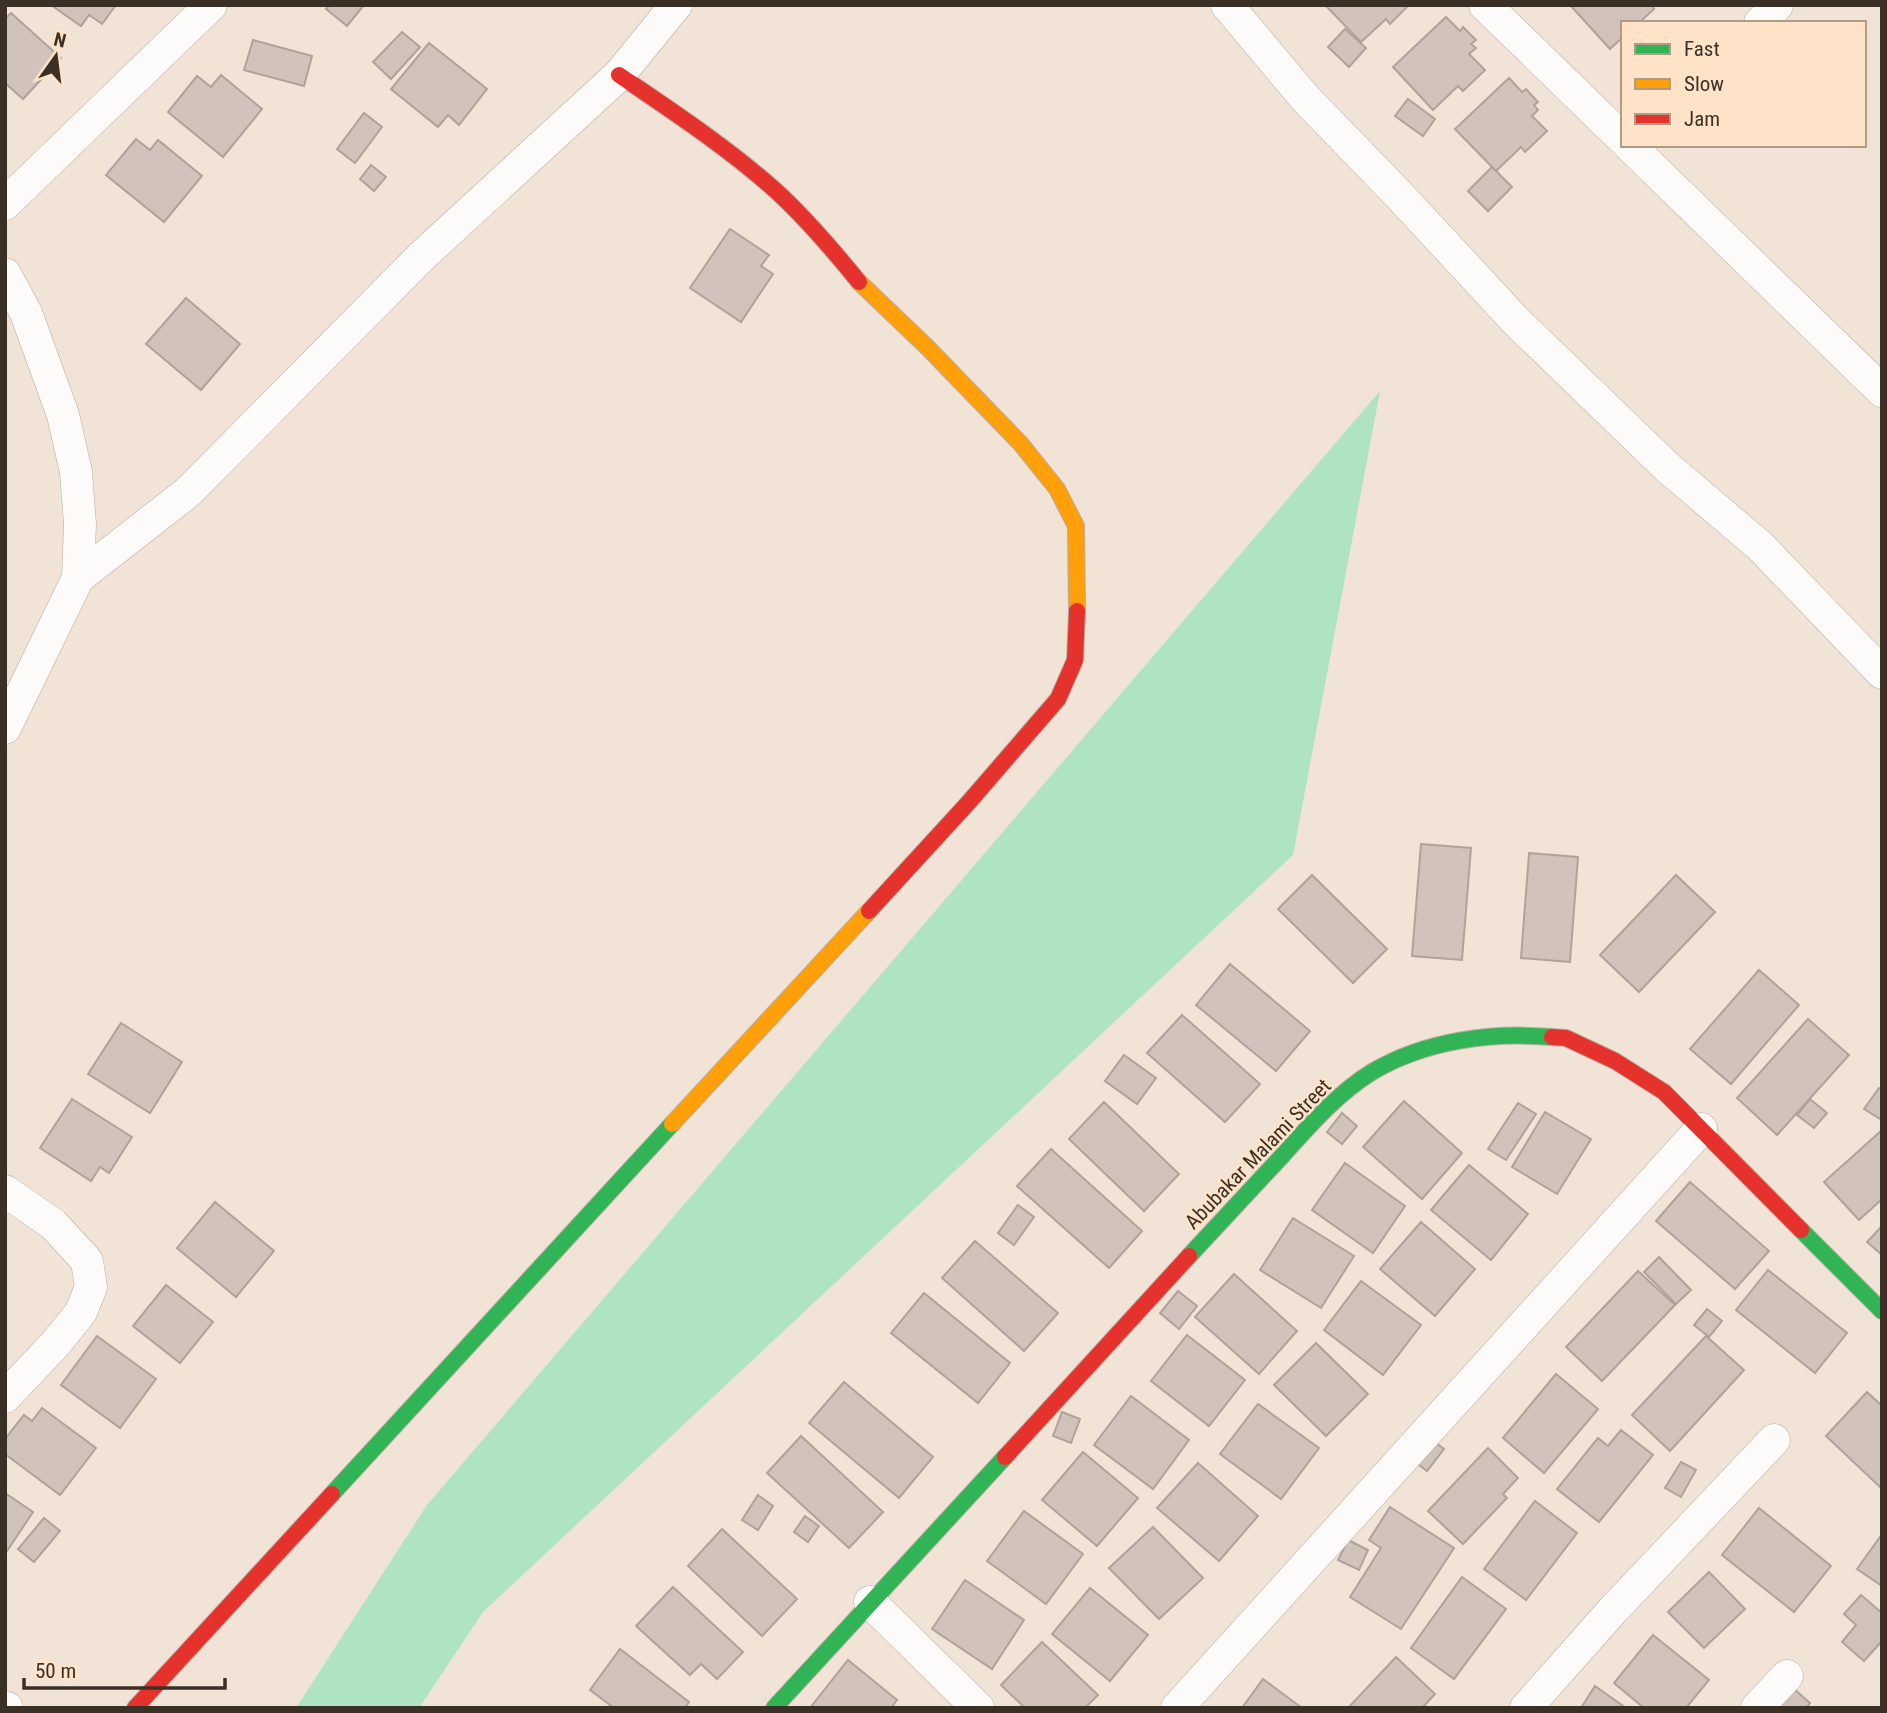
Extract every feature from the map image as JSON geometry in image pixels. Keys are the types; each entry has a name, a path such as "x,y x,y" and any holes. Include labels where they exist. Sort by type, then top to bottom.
{"street":[{"path":"5,204 211,5"},
{"path":"78,578 188,492 422,256 619,75 676,5"},
{"path":"1227,5 1305,98 1516,321 1667,467 1760,546 1882,673"},
{"path":"1485,5 1621,135"},
{"path":"1762,21 1777,5"},
{"path":"135,1708 969,802 1058,699 1074,660 1078,598 1076,526 1057,489 1021,444 927,346 867,291 821,236 775,190 679,116 619,75"},
{"path":"1634,147 1882,391"},
{"path":"5,274 26,313 63,415 76,472 80,523 78,578 5,727"},
{"name":"Abubakar Malami Street","path":"774,1708 1323,1111 1372,1072 1414,1053 1459,1040 1517,1034 1566,1038 1615,1060 1664,1092 1882,1311"},
{"path":"1177,1708 1701,1129"},
{"path":"5,1191 53,1224 87,1261 92,1287 81,1312 57,1342 5,1397"},
{"path":"1526,1708 1613,1610 1774,1440"},
{"path":"870,1602 978,1708"},
{"path":"1757,1708 1787,1676"}],"green space":[{"path":"1380,391 1293,855 483,1612 419,1708 296,1708 427,1505"}],"building":[{"path":"51,5 116,5 102,24 89,15 81,26"},
{"path":"330,5 364,5 347,26 326,9"},
{"path":"1325,5 1409,5 1390,24 1386,19 1361,42"},
{"path":"1570,5 1651,5 1654,9 1641,21 1621,21 1621,39 1610,49"},
{"path":"11,13 61,58 23,99 5,83 5,19"},
{"path":"1446,17 1460,31 1463,27 1476,40 1471,44 1476,48 1469,54 1485,70 1463,91 1458,86 1433,110 1393,67"},
{"path":"1345,29 1366,48 1349,67 1328,47"},
{"path":"402,32 420,47 391,79 373,62"},
{"path":"253,40 312,56 304,86 244,70"},
{"path":"429,43 487,89 459,125 448,115 438,127 391,89"},
{"path":"221,75 262,109 223,157 168,112 197,76 211,87"},
{"path":"1509,78 1522,92 1526,89 1538,102 1534,105 1538,110 1532,116 1547,131 1525,152 1521,147 1496,171 1455,129"},
{"path":"1408,99 1435,119 1423,136 1395,116"},
{"path":"364,113 382,127 355,163 337,149"},
{"path":"136,139 150,150 158,140 202,176 164,222 106,175"},
{"path":"371,165 386,177 374,191 360,179"},
{"path":"1492,167 1512,187 1488,211 1468,191"},
{"path":"730,229 769,255 761,266 773,274 741,322 690,288"},
{"path":"186,298 240,344 201,390 146,344"},
{"path":"1421,844 1471,848 1462,960 1412,956"},
{"path":"1529,853 1578,857 1570,962 1521,958"},
{"path":"1312,875 1387,949 1353,983 1278,909"},
{"path":"1676,875 1715,912 1639,992 1600,955"},
{"path":"1230,964 1310,1031 1276,1071 1196,1005"},
{"path":"1759,970 1799,1005 1731,1084 1690,1049"},
{"path":"1182,1015 1260,1084 1225,1122 1147,1053"},
{"path":"1808,1019 1849,1055 1777,1135 1737,1098"},
{"path":"121,1023 182,1062 150,1113 88,1074"},
{"path":"1124,1055 1156,1078 1137,1104 1105,1081"},
{"path":"1879,1088 1882,1090 1880,1119 1864,1109"},
{"path":"72,1099 132,1137 109,1173 100,1167 91,1181 40,1148"},
{"path":"1810,1099 1827,1113 1814,1128 1797,1115"},
{"path":"1404,1101 1462,1153 1422,1199 1363,1147"},
{"path":"1104,1102 1179,1174 1144,1211 1069,1139"},
{"path":"1518,1103 1536,1114 1506,1160 1488,1149"},
{"path":"1545,1112 1591,1139 1557,1194 1512,1167"},
{"path":"1342,1113 1357,1126 1342,1144 1327,1132"},
{"path":"1882,1130 1882,1199 1859,1220 1824,1182"},
{"path":"1051,1149 1142,1231 1109,1268 1017,1186"},
{"path":"1345,1163 1405,1206 1373,1253 1312,1210"},
{"path":"1469,1165 1528,1214 1491,1260 1431,1210"},
{"path":"1690,1182 1769,1251 1735,1289 1656,1221"},
{"path":"215,1202 274,1251 236,1297 177,1248"},
{"path":"1018,1205 1034,1217 1014,1245 998,1233"},
{"path":"1293,1218 1354,1256 1321,1308 1260,1270"},
{"path":"1421,1222 1475,1269 1435,1316 1380,1269"},
{"path":"1882,1226 1882,1255 1867,1242"},
{"path":"975,1241 1058,1313 1024,1351 942,1278"},
{"path":"1659,1257 1691,1290 1676,1304 1644,1272"},
{"path":"1768,1270 1847,1333 1815,1373 1736,1310"},
{"path":"1638,1271 1675,1305 1602,1381 1566,1347"},
{"path":"1234,1274 1297,1331 1259,1374 1195,1317"},
{"path":"1361,1281 1421,1325 1383,1375 1324,1330"},
{"path":"166,1285 213,1322 180,1363 133,1326"},
{"path":"1178,1291 1197,1306 1179,1329 1160,1313"},
{"path":"924,1293 1010,1363 978,1403 891,1333"},
{"path":"1707,1309 1722,1321 1709,1337 1694,1325"},
{"path":"1187,1335 1245,1380 1209,1426 1151,1381"},
{"path":"97,1336 156,1379 120,1428 61,1385"},
{"path":"1706,1336 1744,1370 1670,1451 1632,1415"},
{"path":"1316,1343 1368,1394 1326,1436 1274,1385"},
{"path":"1556,1374 1598,1409 1544,1473 1503,1438"},
{"path":"844,1382 933,1457 899,1498 809,1423"},
{"path":"1867,1392 1882,1406 1882,1489 1826,1436"},
{"path":"1131,1396 1189,1440 1153,1489 1094,1445"},
{"path":"1258,1404 1319,1448 1281,1499 1220,1454"},
{"path":"42,1408 96,1448 60,1495 5,1454 5,1439 24,1415 32,1421"},
{"path":"1062,1412 1080,1419 1071,1443 1053,1436"},
{"path":"1621,1430 1653,1455 1599,1522 1557,1489 1598,1438 1608,1446"},
{"path":"801,1436 883,1512 849,1548 767,1473"},
{"path":"1432,1440 1444,1449 1427,1471 1415,1462"},
{"path":"1488,1448 1518,1478 1503,1494 1507,1498 1463,1544 1428,1511"},
{"path":"1083,1452 1138,1498 1097,1546 1042,1500"},
{"path":"1681,1462 1696,1470 1681,1497 1665,1488"},
{"path":"1198,1463 1258,1516 1219,1561 1157,1508"},
{"path":"5,1493 33,1512 5,1554"},
{"path":"758,1495 773,1506 758,1530 742,1520"},
{"path":"1535,1501 1577,1533 1526,1600 1484,1569"},
{"path":"1390,1507 1454,1548 1401,1629 1350,1597 1381,1548 1369,1540"},
{"path":"1759,1508 1831,1566 1794,1612 1722,1555"},
{"path":"1024,1511 1083,1554 1046,1604 987,1561"},
{"path":"805,1516 819,1526 808,1542 794,1532"},
{"path":"44,1518 60,1531 34,1562 18,1549"},
{"path":"1153,1527 1203,1578 1159,1619 1109,1568"},
{"path":"722,1529 797,1599 762,1636 688,1566"},
{"path":"1882,1534 1882,1586 1857,1569"},
{"path":"1348,1540 1368,1550 1359,1570 1338,1560"},
{"path":"1709,1572 1745,1609 1704,1648 1668,1612"},
{"path":"1462,1577 1506,1609 1454,1679 1411,1648"},
{"path":"965,1580 1024,1620 992,1669 932,1629"},
{"path":"673,1587 743,1652 717,1679 701,1664 690,1675 636,1626"},
{"path":"1090,1588 1148,1635 1110,1681 1052,1634"},
{"path":"1861,1595 1882,1613 1882,1641 1864,1661 1842,1642 1856,1625 1844,1614"},
{"path":"1653,1635 1709,1680 1686,1708 1644,1708 1614,1683"},
{"path":"1042,1642 1098,1695 1085,1708 1025,1708 1001,1685"},
{"path":"620,1649 689,1702 685,1708 614,1708 590,1690"},
{"path":"1396,1657 1435,1694 1422,1708 1348,1708"},
{"path":"848,1660 897,1700 891,1708 810,1708"},
{"path":"1263,1679 1302,1708 1242,1708"},
{"path":"1595,1686 1626,1708 1581,1708"},
{"path":"1793,1688 1810,1703 1806,1708 1775,1708"}],"traffic: fast":[{"path":"1189,1256 1325,1110 1372,1072 1414,1052 1460,1041 1483,1037 1552,1037"},
{"path":"332,1494 672,1124"},
{"path":"1801,1230 1882,1311"},
{"path":"774,1708 1005,1457"}],"traffic: slow":[{"path":"859,282 927,347 1021,444 1057,489 1076,526 1077,611"},
{"path":"672,1124 869,911"}],"traffic: jam":[{"path":"619,75 757,174 819,234 859,282"},
{"path":"869,911 969,802 1058,699 1075,660 1077,611"},
{"path":"1552,1037 1566,1038 1615,1061 1664,1092 1801,1230"},
{"path":"1005,1457 1189,1256"},
{"path":"135,1708 332,1494"}]}
